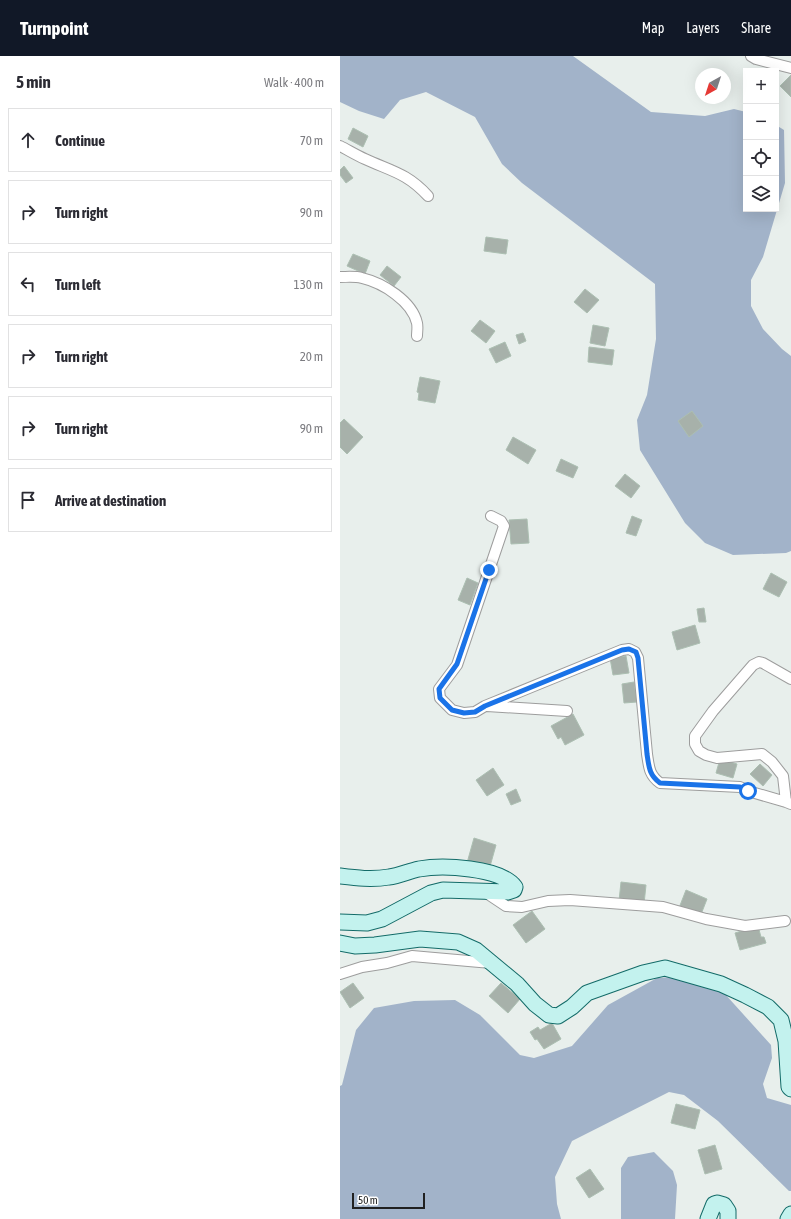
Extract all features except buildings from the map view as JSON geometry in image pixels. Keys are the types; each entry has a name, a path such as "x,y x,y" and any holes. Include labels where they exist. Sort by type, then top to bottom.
{"street":[{"path":"751,56 756,59 791,68"},
{"path":"340,146 365,159 403,174 420,186 428,196"},
{"path":"340,277 362,278 390,289 404,300 414,313 418,325 417,336"},
{"path":"491,516 501,521 504,526 457,664 439,689 440,698 452,710 464,713 475,712 485,706 622,650 629,649 636,652 638,658 647,754 653,778 660,783 740,787 748,791 788,803 783,776 772,762 762,754 717,758 699,751 695,744 695,736 713,711 753,664 759,662 764,663 791,679"},
{"path":"485,706 567,711"},
{"path":"340,876 362,879 390,877 418,869 440,866 475,869 501,877 512,883 515,887 514,890 508,892 443,890 431,893 382,919 367,923 340,922"},
{"path":"485,892 506,906 522,907 548,901 570,900 663,907 706,919 745,926 785,921"},
{"path":"340,944 355,946 375,945 420,939 458,942 476,950 517,984 534,1004 549,1015 558,1016 572,1007 587,993 643,973 665,968 721,984 768,1007 781,1020 786,1041 789,1087 791,1089"},
{"path":"340,974 362,967 387,963 412,956 491,963"},
{"path":"708,1219 714,1204 717,1203 724,1205 728,1211 728,1219"},
{"path":"788,1219 791,1214"}],"shaded area":[{"path":"340,56 573,56 651,112 705,116 734,109 743,111 743,212 776,212 763,257 751,280 751,306 763,329 782,349 791,356 791,551 786,553 733,555 705,543 685,523 640,450 637,420 647,395 656,339 655,284 522,183 502,164 475,117 426,92 400,100 384,119 359,111 340,102"},
{"path":"779,127 784,130 785,183 779,203"},
{"path":"689,976 725,994 771,1045 772,1058 763,1084 767,1098 791,1105 791,1191 789,1191 718,1121 684,1095 669,1092 572,1141 555,1177 557,1204 561,1219 340,1219 340,1086 342,1085 356,1030 374,1008 414,1001 455,1000 480,1015 520,1055 534,1058 572,1046 608,1005 657,978"},
{"path":"654,1152 673,1171 677,1185 675,1219 621,1219 621,1168 628,1157"}],"route":[{"path":"489,570 457,664 439,689 440,698 452,710 464,713 475,712 485,706 622,650 629,649 636,652 638,658 647,754 653,778 660,783 740,787 748,791"}]}
